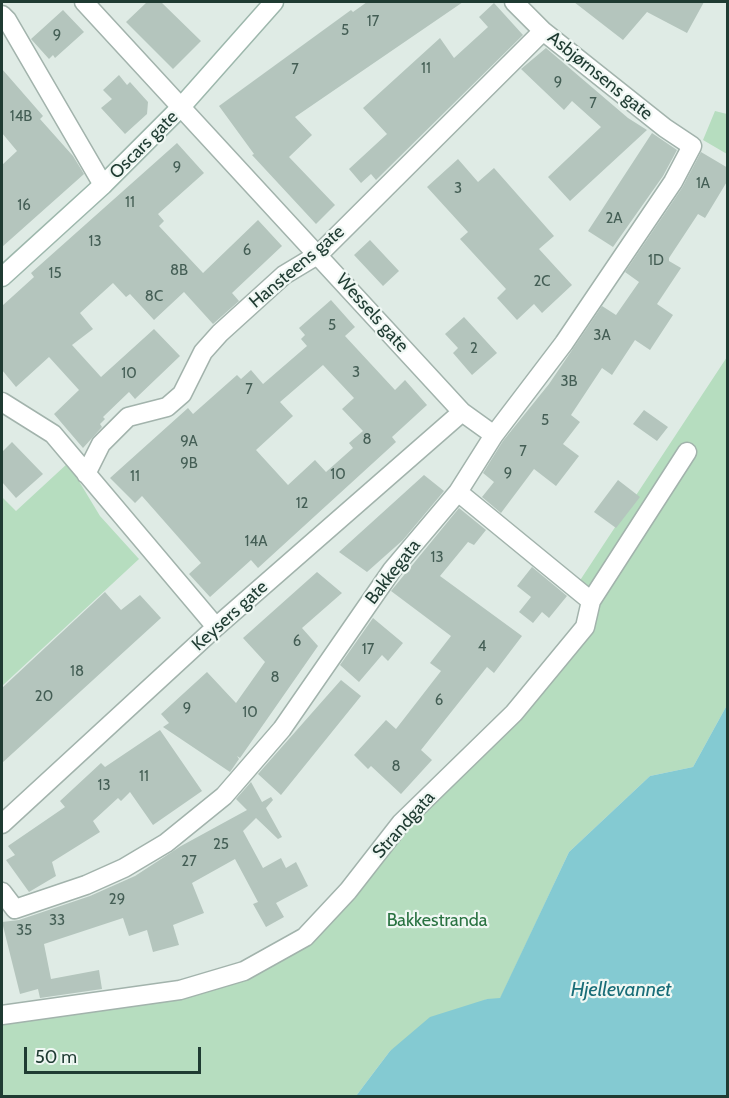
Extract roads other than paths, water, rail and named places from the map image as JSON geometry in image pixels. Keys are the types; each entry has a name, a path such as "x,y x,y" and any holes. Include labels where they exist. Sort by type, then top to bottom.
{"street":[{"name":"Wessels gate","path":"84,2 319,254 462,412 494,435"},
{"name":"Oscars gate","path":"2,277 103,186 182,107 274,2"},
{"name":"Asbjørnsens gate","path":"514,2 543,31 665,129 692,146"},
{"path":"2,15 103,186"},
{"name":"Hansteens gate","path":"86,474 101,444 128,417 167,407 182,394 198,360 220,333 284,275 319,254 543,31"},
{"name":"Bakkegata","path":"2,892 15,909 86,885 124,868 166,843 224,796 282,729 392,570 458,492 494,435 564,344 673,182 692,146"},
{"path":"2,402 53,434 216,627"},
{"name":"Keysers gate","path":"2,824 216,627 462,412"},
{"path":"458,492 591,601 687,452"},
{"name":"Strandgata","path":"2,1015 180,990 244,971 304,937 348,891 401,823 514,713 585,627 591,601"}],"water":[{"name":"Hjellevannet","path":"727,705 727,1096 356,1096 390,1051 430,1017 487,999 500,998 569,852 650,776 693,767"}],"park label":[{"name":"Bakkestranda","path":"437,921"}]}
